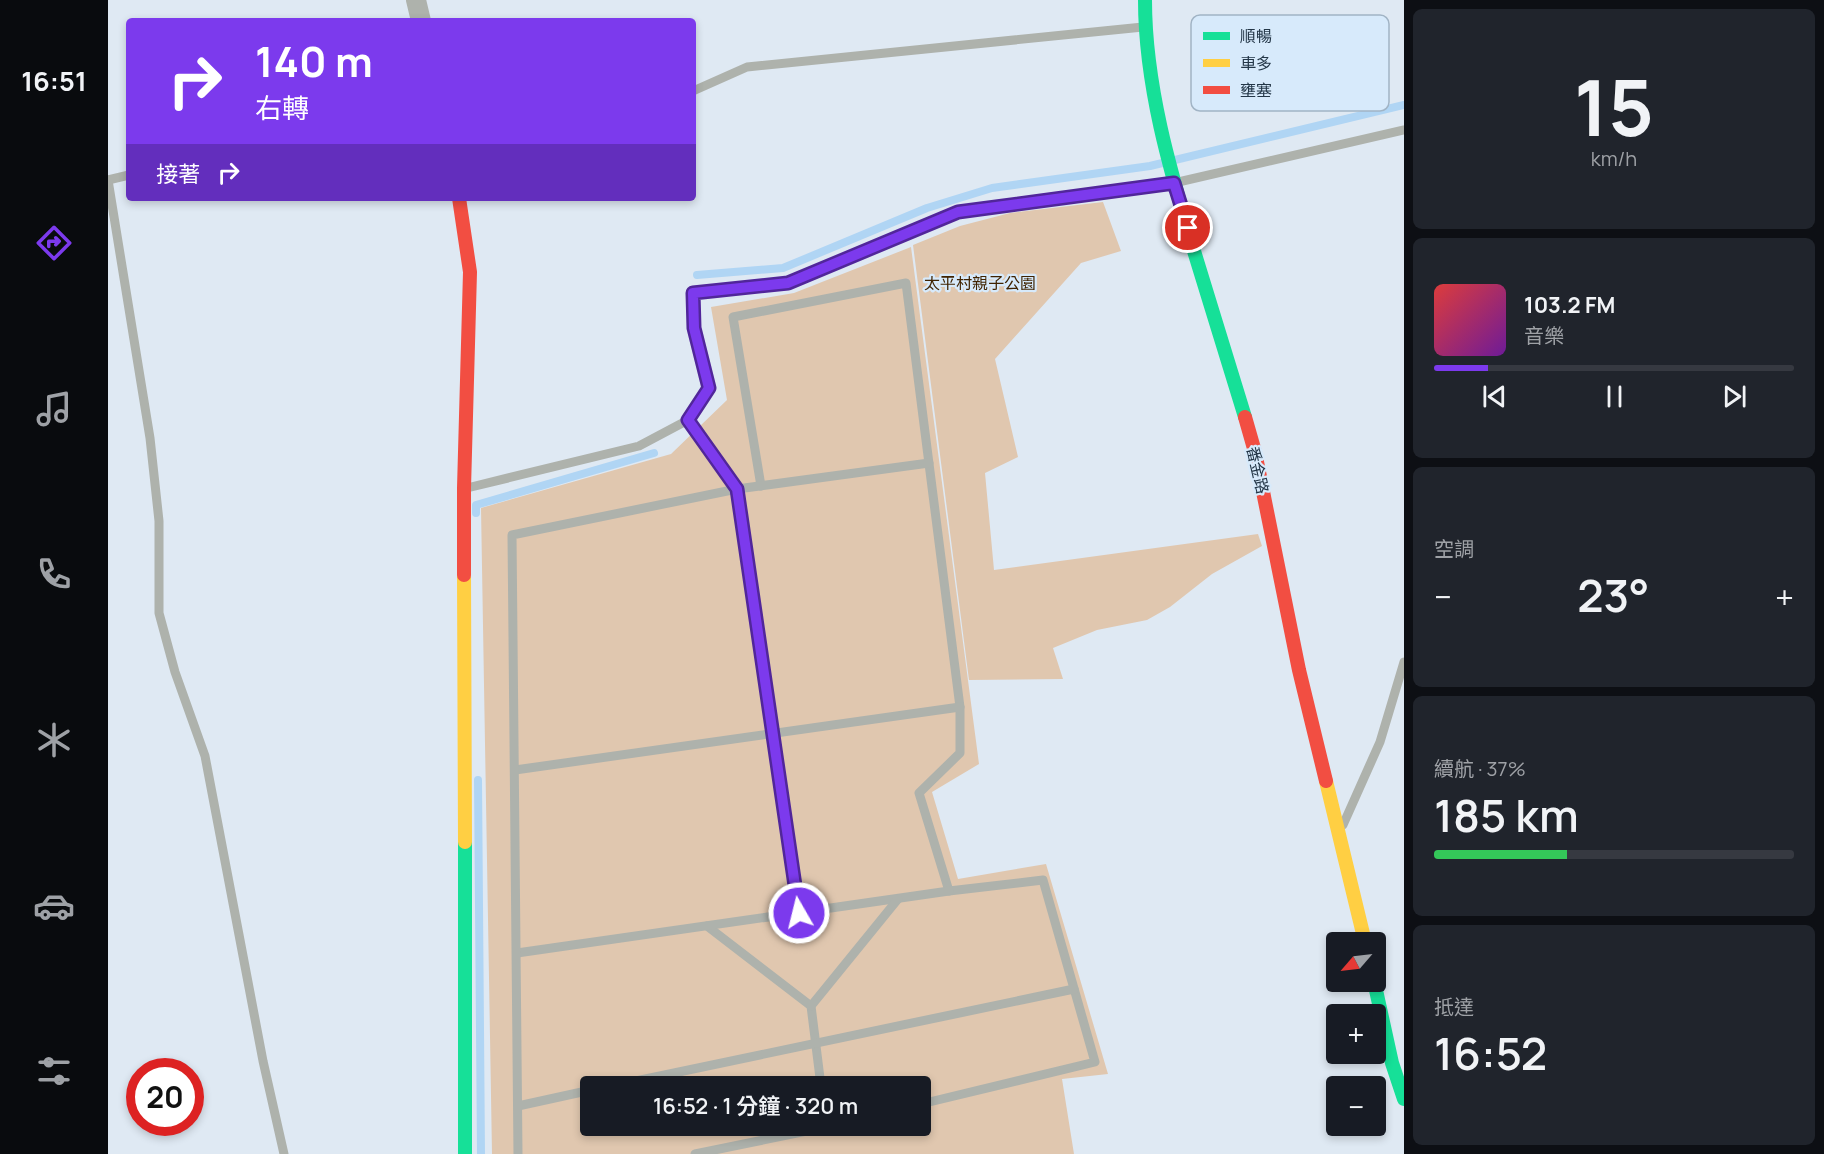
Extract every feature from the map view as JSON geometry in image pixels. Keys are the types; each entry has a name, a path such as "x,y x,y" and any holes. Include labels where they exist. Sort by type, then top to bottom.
{"street":[{"path":"416,0 420,18"},
{"name":"番金路","path":"1145,0 1145,27 1155,97 1174,183 1255,452 1299,670 1363,932"},
{"path":"459,201 470,272 464,488 465,1154"},
{"path":"1376,992 1392,1063 1404,1099"}],"lane":[{"path":"696,90 747,67 1145,27"},
{"path":"464,488 639,446 688,420 709,388 694,328 693,293 788,283 958,212 1174,183 1404,130"},
{"path":"126,175 108,180 150,438 159,521 159,613 176,672 205,756 263,1061 284,1154"},
{"path":"761,486 733,317 906,283 960,707 960,753 919,793 949,891"},
{"path":"688,420 737,489 799,913"},
{"path":"518,1154 512,535 737,489 929,463"},
{"path":"1339,833 1380,742 1404,662"},
{"path":"515,770 960,707"},
{"path":"516,953 949,891 1043,880 1095,1062 931,1102"},
{"path":"820,1076 811,1006 898,899"},
{"path":"707,926 811,1006"},
{"path":"659,1076 1074,989"},
{"path":"518,1106 580,1092"},
{"path":"695,1154 782,1136"}],"green space":[{"name":"太平村親子公園","path":"1103,202 1121,251 1081,263 995,359 1018,457 985,473 994,570 1258,534 1262,546 1212,574 1170,607 1147,620 1097,630 1053,648 1063,679 969,680 913,245 960,226 1010,213"},
{"path":"911,247 979,764 932,792 958,879 1046,864 1108,1074 1062,1079 1074,1154 492,1154 481,508 671,454 727,400 711,307 794,293"}],"waterway":[{"path":"1389,109 1404,105"},
{"path":"697,275 783,268 927,208 992,188 1150,166 1379,111"},
{"path":"476,513 476,505 654,453"},
{"path":"478,780 481,1154"}],"traffic: fast":[{"path":"1145,0 1149,64 1160,127 1176,190 1245,417"},
{"path":"465,842 465,1154"},
{"path":"1376,992 1392,1063 1404,1099"}],"traffic: slow":[{"path":"464,575 465,842"},
{"path":"1326,781 1363,932"}],"traffic: jam":[{"path":"459,201 470,272 464,575"},
{"path":"1245,417 1255,452 1299,670 1326,781"}],"route":[{"path":"799,913 737,489 688,420 709,388 694,328 693,293 788,283 958,212 995,206 1174,183 1188,228"}]}
